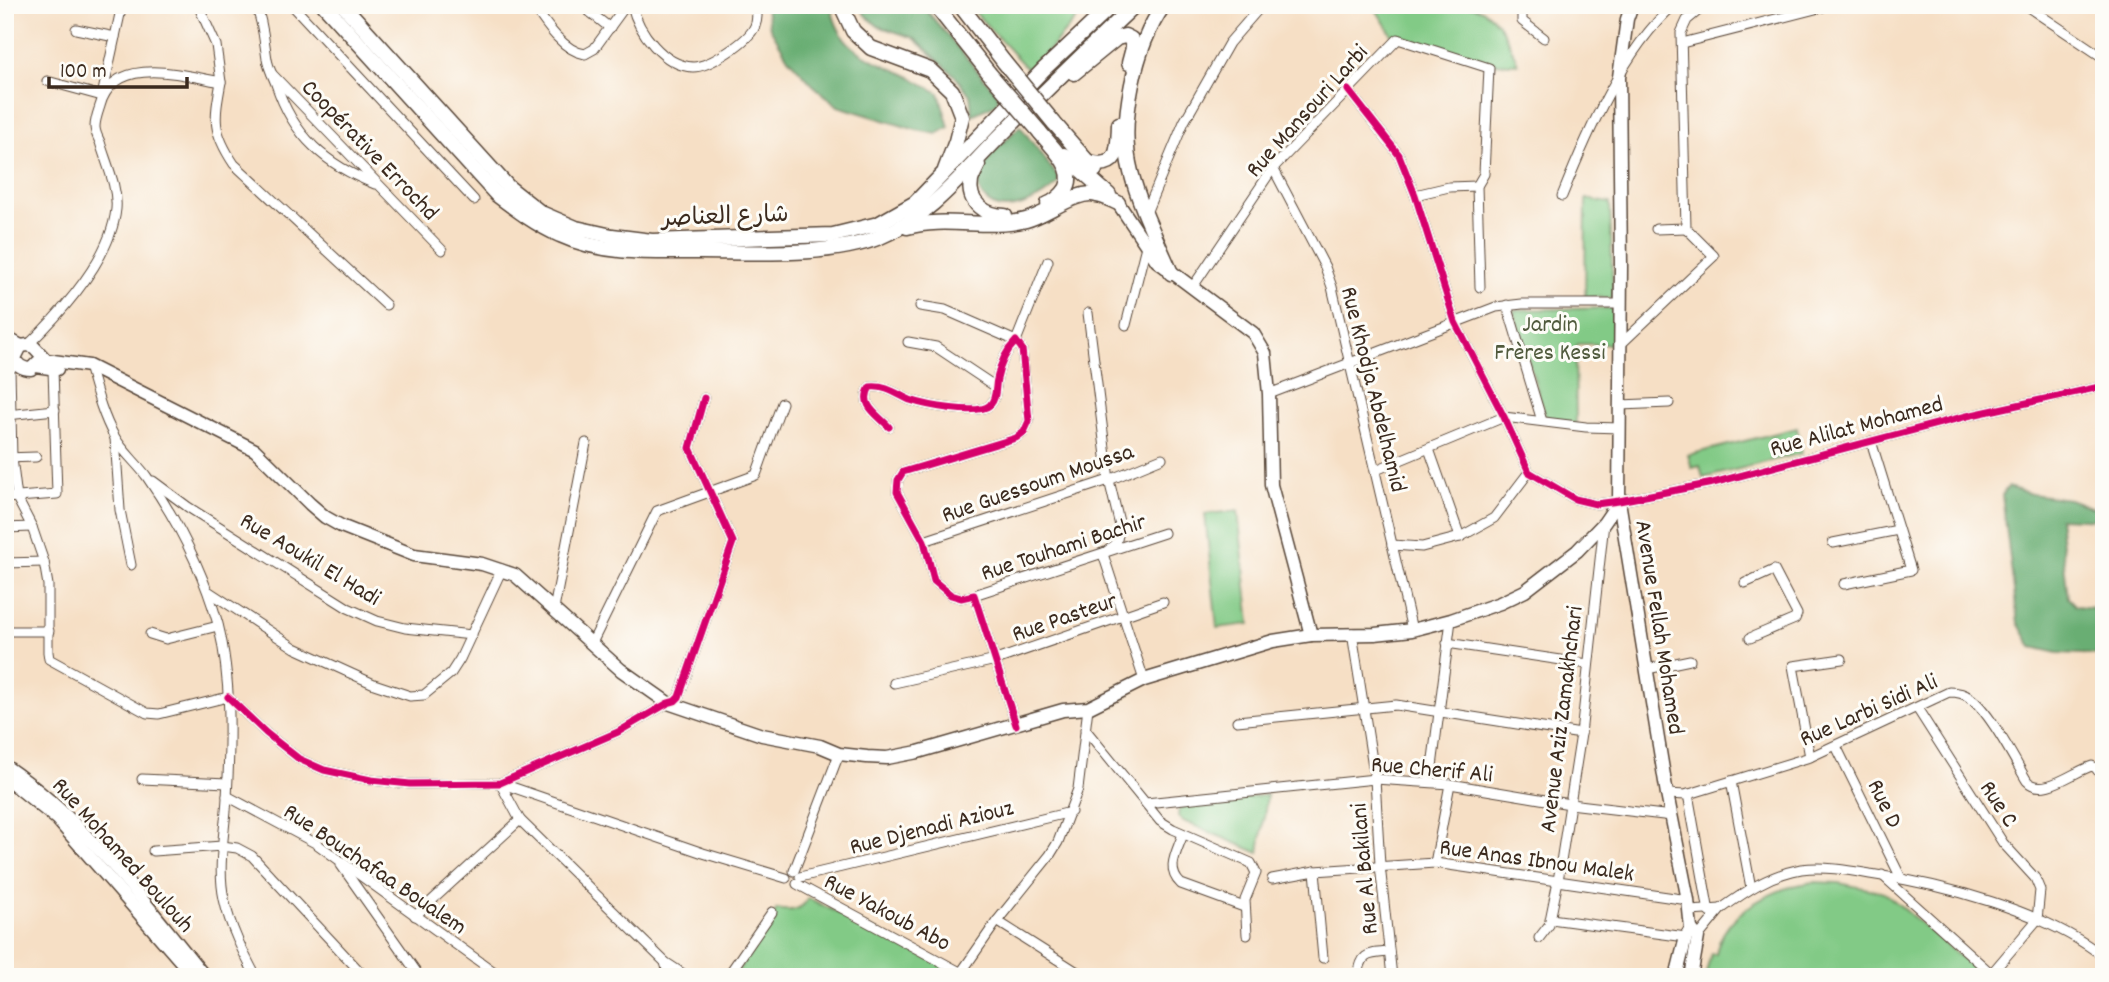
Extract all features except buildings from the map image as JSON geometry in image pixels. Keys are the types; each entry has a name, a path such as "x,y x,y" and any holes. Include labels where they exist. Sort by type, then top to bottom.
{"highway":[{"path":"324,5 497,195 521,214 562,236 600,246 639,253 806,250 854,244 889,232 934,222 999,223 1027,220 1080,196 1095,194 1118,203"},
{"path":"841,5 853,31 871,48 930,70 952,91 962,117 942,178"},
{"path":"935,5 1064,162 1070,176 1068,188 1053,203 1012,216 995,216 980,209 973,197 971,181 984,154"},
{"path":"960,5 1054,123 1089,162 1118,203"},
{"name":"شارع العناصر","path":"345,7 433,108 508,187 541,212 576,228 652,241 833,235 878,224 915,203 942,178 1044,68 1112,5"},
{"path":"889,232 917,216 954,186 1135,5"},
{"path":"1164,5 1145,39 1132,83 1128,109 1130,170 1146,214 1181,281"},
{"path":"1044,94 1117,38 1125,36 1131,39 1133,48 1121,97 1117,152 1110,163 1101,165 1089,162"},
{"path":"1039,131 1118,203"}],"main road":[{"name":"Avenue Fellah Mohamed","path":"1632,5 1619,77 1619,501 1692,934"},
{"path":"1118,203 1157,261 1253,333 1265,353 1269,394 1271,485 1311,635"},
{"path":"5,337 15,358 31,369 37,360 36,349 15,358"},
{"path":"37,360 89,366 255,450 310,504 341,526 414,555 482,564 515,575 621,670 668,703 762,735 820,746 839,754 887,758 918,752 1063,710 1088,708 1144,680 1273,641 1311,635 1352,632 1375,634 1412,630 1451,620 1525,591 1577,551 1604,523 1619,501"},
{"path":"37,360 53,369 89,366"},
{"name":"Rue Mohamed Boulouh","path":"5,766 39,790 74,823 152,911 205,977"},
{"path":"5,776 57,819 159,933 194,977"},
{"path":"1676,977 1692,934"},
{"path":"1692,934 1692,977"}],"street":[{"path":"122,5 95,128 115,190 116,209 107,242 87,280 15,358 8,415 9,458 16,498 32,527 44,562 48,585 49,659 147,713 159,714 228,697"},
{"path":"198,5 216,45 221,82 215,123 222,146 234,164 386,304"},
{"path":"256,5 266,42 267,61 282,104 292,122 311,145 346,173 379,186"},
{"path":"292,5 474,201"},
{"path":"533,5 546,24 574,52 580,54 590,52 626,5"},
{"path":"581,5 610,28"},
{"path":"632,5 638,23 660,51 683,65 695,67 706,65 746,39 754,29 757,19 755,5"},
{"path":"1146,214 1184,122 1229,43 1262,5"},
{"path":"1522,5 1522,21 1544,38"},
{"path":"1562,196 1619,77 1656,22 1674,5"},
{"path":"1620,345 1714,256 1686,228 1682,26 1705,5"},
{"path":"1682,43 1831,5"},
{"path":"2025,5 2104,58"},
{"path":"76,29 115,37"},
{"name":"Rue Mansouri Larbi","path":"1181,281 1273,168 1398,39 1489,68 1484,174 1477,186"},
{"path":"102,96 114,80 131,74 166,72 221,82"},
{"name":"Coopérative Errochd","path":"272,74 442,250"},
{"path":"47,81 102,96"},
{"path":"1348,90 1399,155 1415,195 1455,322 1529,472 1494,518 1460,537 1422,547 1392,545"},
{"name":"Rue Khodja Abdelhamid","path":"1273,168 1325,267 1332,286 1412,630"},
{"path":"1415,195 1449,187 1477,186 1480,287"},
{"path":"1656,229 1686,228"},
{"path":"1126,325 1146,246"},
{"path":"889,427 865,402 870,387 879,386 929,405 968,410 991,404 995,397 1003,358 1016,341 1048,261"},
{"path":"1269,394 1350,365 1481,311 1507,305 1620,304"},
{"path":"1507,305 1542,421"},
{"path":"920,306 945,310 1016,341 1022,349 1029,421 1024,432 1016,438 903,472 898,480 897,492 924,541 934,582 951,595 961,598 974,595 1016,725"},
{"path":"1088,313 1109,480 1120,526 1116,544 1103,554 1144,680"},
{"path":"908,342 936,347 996,387"},
{"path":"89,366 115,438 146,475 186,540 207,590 218,626 228,697 227,796 221,872 224,898 238,941 256,977"},
{"path":"5,498 57,494 53,369"},
{"name":"Rue Alilat Mohamed","path":"1529,472 1575,499 1597,503 1619,501 1713,482 1967,416 2104,386"},
{"path":"228,697 299,759 324,770 371,780 410,784 500,783 618,732 675,701 679,697 733,542 690,448 704,398"},
{"path":"1620,405 1669,402"},
{"path":"592,643 657,511 755,475 782,403"},
{"path":"8,415 55,410"},
{"path":"1376,470 1504,417 1586,427 1619,428"},
{"path":"115,438 120,509 131,565"},
{"path":"1844,584 1911,570 1871,441"},
{"path":"554,609 586,443"},
{"path":"1429,449 1460,537"},
{"path":"9,458 36,457"},
{"name":"Rue Guessoum Moussa","path":"924,541 1109,480 1162,458"},
{"name":"Rue Aoukil El Hadi","path":"146,475 188,507 348,608 377,621 405,628 472,635"},
{"name":"Avenue Aziz Zamakhchari","path":"1551,919 1581,734 1604,523"},
{"path":"5,528 32,527"},
{"path":"1833,543 1898,530"},
{"name":"Rue Touhami Bachir","path":"974,595 1164,533"},
{"path":"5,563 44,562"},
{"path":"207,590 295,648 374,684 410,696 424,695 451,673 472,635 502,569"},
{"path":"1745,583 1774,570 1797,614 1795,619 1750,638"},
{"name":"Rue Pasteur","path":"894,683 996,660 1163,602"},
{"path":"1430,782 1451,620"},
{"path":"150,634 166,639 218,626"},
{"path":"5,631 49,631"},
{"name":"Rue Al Bakilani","path":"1352,632 1375,779 1380,865 1392,977"},
{"path":"1447,643 1588,664"},
{"path":"1810,757 1793,666 1842,659"},
{"path":"1647,668 1690,660"},
{"name":"Rue Larbi Sidi Ali","path":"1667,794 1688,794 1810,757 1949,692 1957,692 1971,698 2004,740 2027,781 2036,788 2094,767 2104,779"},
{"path":"1237,721 1396,705 1581,734"},
{"path":"959,974 1050,855 1078,789 1088,708"},
{"name":"Rue C","path":"1917,708 2003,843 2035,878 2040,890 2038,920"},
{"path":"1085,729 1160,821 1251,863 1256,873 1244,907 1247,935"},
{"name":"Rue D","path":"1836,746 1901,878"},
{"path":"794,877 839,754"},
{"path":"142,779 227,783"},
{"name":"Rue Cherif Ali","path":"1146,803 1375,779 1450,784 1570,804 1672,816"},
{"path":"1731,781 1751,888"},
{"path":"500,783 520,820 665,962 688,977"},
{"name":"Rue Yakoub Abo","path":"500,783 703,853 794,877 959,974"},
{"path":"1435,863 1450,784"},
{"path":"1688,794 1709,912"},
{"name":"Rue Bouchafaa Boualem","path":"227,796 292,829 336,858 501,977"},
{"name":"Rue Djenadi Aziouz","path":"794,877 1070,812"},
{"path":"415,916 520,820"},
{"path":"1184,834 1172,867 1176,879 1181,884 1244,907"},
{"path":"153,851 222,846 237,848 263,865 365,977"},
{"path":"336,858 420,977"},
{"name":"Rue Anas Ibnou Malek","path":"1272,879 1315,871 1435,863 1558,881 1689,905 1709,912 1721,909"},
{"path":"1539,937 1546,931 1551,919 1692,934 1721,909 1768,878 1809,869 1837,869 1936,885 2038,920 2078,937 2104,957"},
{"path":"1315,871 1323,958"},
{"path":"1882,875 1993,975 2038,920"},
{"path":"727,977 772,912"},
{"path":"997,921 1084,977"},
{"path":"1358,977 1360,963 1364,957 1371,953 1390,952"},
{"path":"665,962 669,977"}],"green space":[{"path":"1446,4 1482,10 1500,26 1518,64 1490,63 1392,35 1373,5"},
{"path":"765,5 831,5 835,21 850,44 871,59 939,93 949,127 937,134 838,106 813,85 788,58 770,28"},
{"path":"859,5 922,5 999,96 996,104 972,115 970,95 954,75 914,38 878,26 865,15"},
{"path":"968,5 1084,5 1083,11 1030,72"},
{"path":"1020,126 1058,177 1058,184 1032,201 1011,208 1001,208 992,205 982,196 979,189 980,178 991,156"},
{"path":"1586,199 1610,203 1613,298 1585,297"},
{"name":"Jardin Frères Kessi","path":"1613,308 1615,344 1578,344 1575,349 1576,424 1546,418 1513,310"},
{"path":"1797,428 1802,453 1703,478 1700,466 1692,468 1688,455"},
{"path":"2008,487 2031,494 2069,499 2104,512 2104,520 2059,518 2068,598 2076,606 2104,609 2104,655 2058,653 2032,647 2018,623 2002,495"},
{"path":"1238,511 1250,624 1217,628 1205,514"},
{"path":"1267,795 1259,853 1183,821 1178,816 1179,808 1185,806"},
{"path":"1814,882 1838,883 1884,892 1984,977 1705,977 1711,954 1716,954 1729,925 1740,914 1753,904 1784,889"},
{"path":"808,898 948,967 950,971 947,977 734,977 777,909 795,909 802,906"}],"cycle path":[{"path":"1348,90 1399,155 1415,195 1455,322 1529,472 1575,499 1596,504 1713,483 1967,416 2104,386"},
{"path":"889,427 868,404 867,393 870,387 886,389 910,400 939,407 963,410 984,408 994,399 1000,368 1009,349 1016,341 1022,349 1029,421 1024,432 1016,438 903,472 898,480 897,492 924,541 934,581 951,595 961,598 974,595 1016,725"},
{"path":"228,697 266,733 299,759 324,770 371,780 410,784 500,783 618,732 675,701 679,697 733,542 690,448 704,398"}]}
